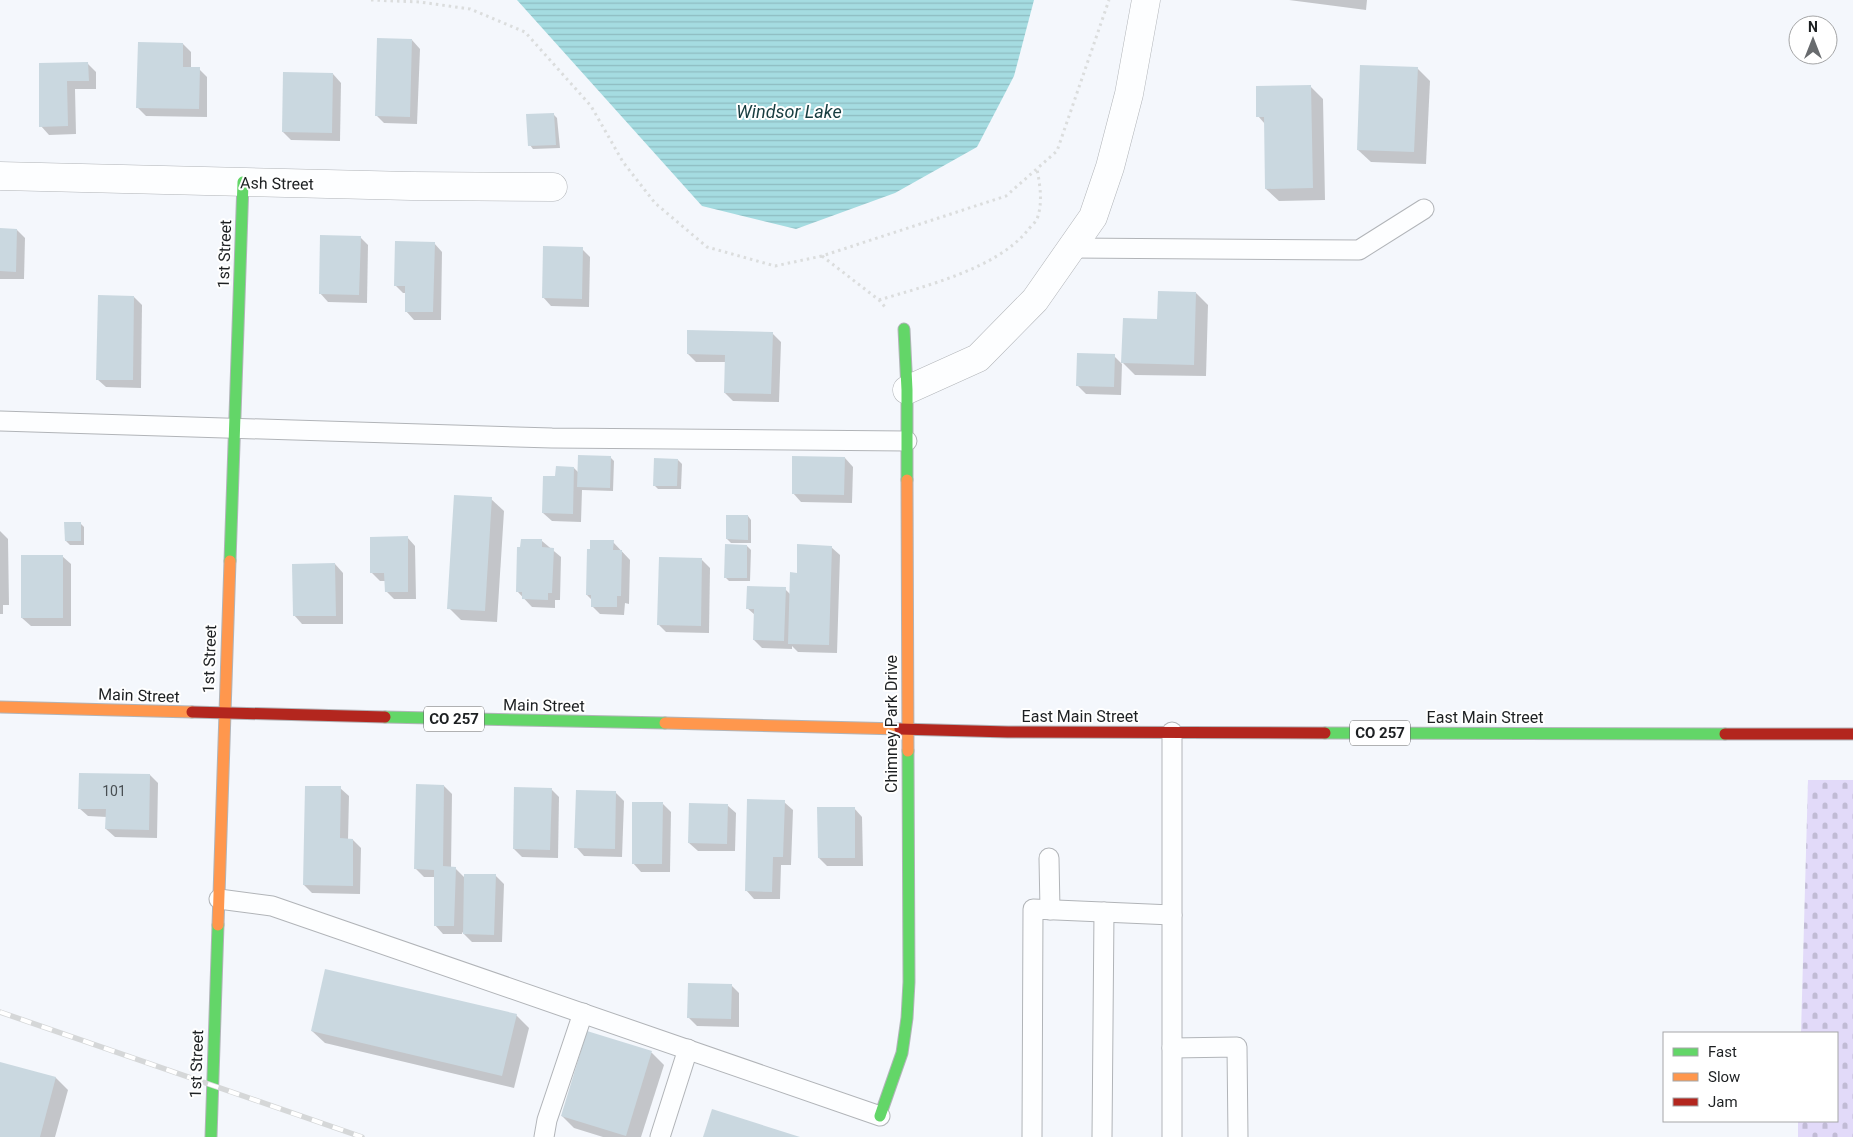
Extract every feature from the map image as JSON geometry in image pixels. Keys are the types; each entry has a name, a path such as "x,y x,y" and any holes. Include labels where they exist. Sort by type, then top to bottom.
{"main road":[{"name":"1st Street","path":"211,1137 211,1085 243,182"},
{"name":"Chimney Park Drive","path":"880,1116 902,1053 907,1018 909,982 907,390 904,329"},
{"name":"Main Street","path":"0,707 907,730"},
{"name":"East Main Street","path":"907,730 1853,734"}],"street":[{"path":"907,390 978,358 1035,300 1093,217 1110,167 1128,94 1146,0"},
{"name":"Ash Street","path":"0,176 411,186 553,187"}],"lane":[{"path":"1072,248 1359,250 1424,209"},
{"path":"0,421 552,438 907,441"},
{"path":"1172,732 1172,1137"},
{"path":"1049,858 1050,910"},
{"path":"219,898 272,906 880,1116"},
{"path":"1032,1137 1033,909 1172,915"},
{"path":"1102,1137 1104,912"},
{"path":"544,1137 547,1120 583,1013"},
{"path":"1172,1048 1237,1047 1238,1137"},
{"path":"660,1137 688,1049"}],"path":[{"path":"371,0 420,2 470,8 525,32 591,106 623,162 655,203 707,247 775,266 822,256 1006,196 1057,151 1109,0"},
{"path":"879,300 934,283 988,262 1021,239 1037,220 1041,192 1037,169"},
{"path":"822,256 879,300 904,329"}],"green space":[{"path":"1808,780 1853,780 1853,1137 1798,1137 1798,1122 1838,1122 1838,1032 1801,1032"}],"water":[{"name":"Windsor Lake","path":"517,0 1034,0 1014,76 977,147 895,193 796,229 702,206"}],"building":[{"path":"377,38 412,39 410,117 375,116"},
{"path":"138,42 183,43 183,67 200,67 199,109 136,108"},
{"path":"88,62 89,81 67,81 68,126 39,127 39,63"},
{"path":"1360,65 1418,67 1414,152 1357,150"},
{"path":"283,72 333,73 332,133 282,132"},
{"path":"1311,85 1313,188 1265,189 1264,117 1256,117 1256,86"},
{"path":"554,113 556,145 528,146 526,114"},
{"path":"0,228 17,229 16,272 0,271"},
{"path":"320,235 361,236 359,295 319,294"},
{"path":"395,241 435,242 433,312 405,312 405,286 394,286"},
{"path":"543,246 583,247 582,299 542,298"},
{"path":"1158,291 1196,292 1194,365 1121,363 1123,318 1157,319"},
{"path":"98,295 134,296 133,380 96,380"},
{"path":"687,330 773,332 771,394 724,393 725,355 687,354"},
{"path":"1077,353 1115,354 1114,387 1076,386"},
{"path":"578,455 611,456 610,488 577,487"},
{"path":"792,456 845,457 844,495 792,494"},
{"path":"654,458 678,459 677,486 653,486"},
{"path":"556,466 574,467 573,514 542,513 543,476 555,476"},
{"path":"454,495 492,497 485,611 447,609"},
{"path":"726,515 748,515 748,540 726,539"},
{"path":"64,522 81,522 81,541 65,541"},
{"path":"408,536 408,592 385,592 384,573 370,573 370,537"},
{"path":"521,539 542,539 542,547 554,548 552,593 548,593 548,600 522,599 522,592 516,592 517,547 520,547"},
{"path":"590,540 614,540 613,550 622,550 621,596 617,596 617,607 591,607 591,595 586,595 587,549 590,549"},
{"path":"725,544 747,545 747,578 724,578"},
{"path":"797,544 832,546 829,645 788,644 790,572 797,573"},
{"path":"21,555 63,555 63,618 21,618"},
{"path":"659,557 702,558 701,626 657,625"},
{"path":"335,563 336,616 293,616 292,564"},
{"path":"747,586 786,587 784,641 753,640 754,609 746,609"},
{"path":"79,773 150,774 149,830 105,829 106,809 78,809"},
{"path":"416,784 444,785 443,866 456,867 454,926 434,926 434,870 414,869"},
{"path":"305,786 341,786 340,838 353,839 353,886 303,885"},
{"path":"514,787 552,788 550,850 513,849"},
{"path":"576,790 616,791 615,849 574,848"},
{"path":"747,799 785,800 783,857 773,857 772,892 745,891"},
{"path":"632,802 663,802 662,864 632,864"},
{"path":"689,803 728,804 727,844 688,843"},
{"path":"817,807 855,807 855,858 818,858"},
{"path":"464,874 496,874 494,935 463,934"},
{"path":"325,969 517,1014 502,1076 311,1031"},
{"path":"688,983 732,984 731,1019 687,1018"},
{"path":"587,1031 652,1051 626,1136 561,1116"},
{"path":"0,1062 56,1077 40,1137 0,1137"},
{"path":"712,1109 800,1137 703,1137"}],"railway":[{"path":"0,1012 362,1137"}],"traffic: fast":[{"path":"230,561 243,182"},
{"path":"904,329 907,390 907,480"},
{"path":"385,717 665,723"},
{"path":"1325,733 1725,734"},
{"path":"880,1116 902,1053 907,1018 909,982 908,751"},
{"path":"211,1137 218,925"}],"traffic: slow":[{"path":"907,480 908,751"},
{"path":"218,925 230,561"},
{"path":"0,707 192,712"},
{"path":"665,723 900,729"}],"traffic: jam":[{"path":"192,712 385,717"},
{"path":"900,729 1008,732 1325,733"},
{"path":"1725,734 1853,734"}]}
